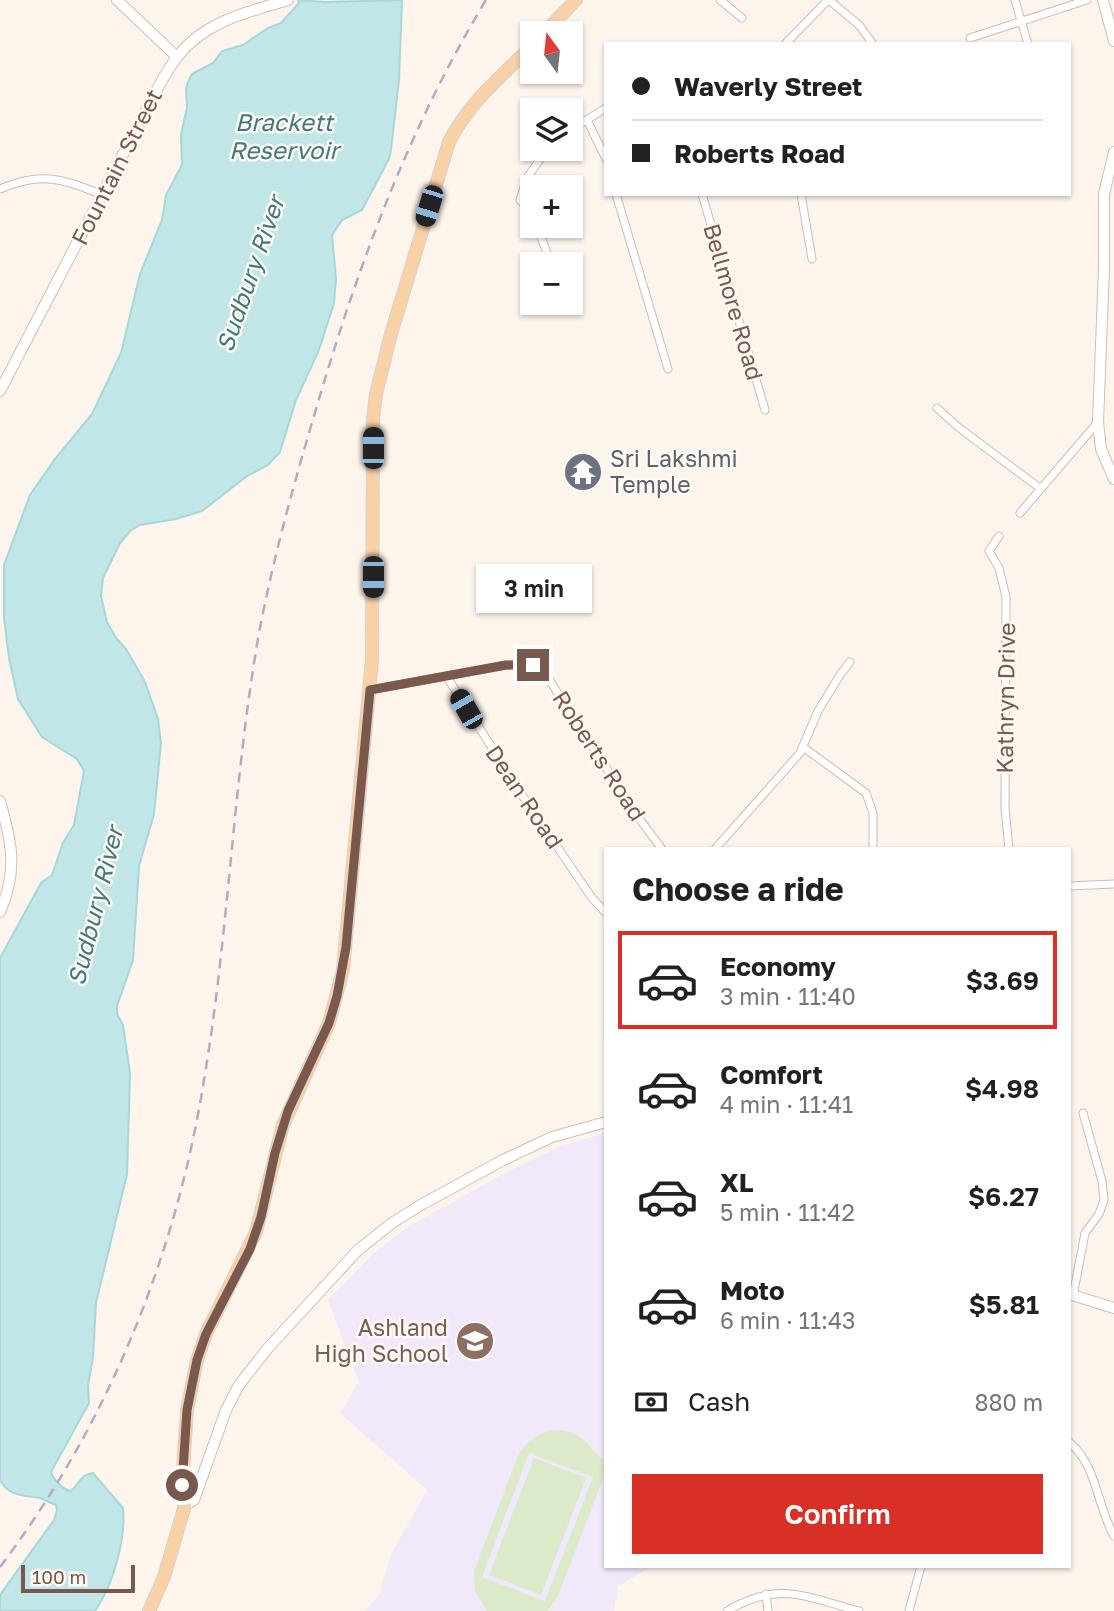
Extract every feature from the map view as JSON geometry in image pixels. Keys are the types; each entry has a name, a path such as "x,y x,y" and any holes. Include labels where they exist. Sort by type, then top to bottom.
{"main road":[{"path":"556,21 576,0"},
{"path":"149,1611 164,1577 185,1505 181,1498 185,1427 197,1360 206,1334 250,1249 261,1217 275,1153 288,1111 323,1035 337,996 346,947 370,690 373,631 373,419 380,372 449,142 478,97 520,57"}],"street":[{"path":"117,0 177,57"},
{"name":"Fountain Street","path":"0,391 155,93 177,57 195,38 218,24 288,0"},
{"path":"720,0 742,18"},
{"path":"787,42 829,0 859,25 872,42"},
{"path":"1015,0 1027,42"},
{"path":"970,38 1087,0"},
{"path":"1103,0 1114,41"},
{"path":"583,122 604,109"},
{"path":"587,120 604,155"},
{"path":"1114,152 1104,194 1098,422 1101,449 1114,479"},
{"path":"0,189 30,178 53,178 103,195"},
{"path":"617,196 668,369"},
{"name":"Bellmore Road","path":"703,196 765,410"},
{"path":"800,196 812,259"},
{"path":"937,408 1041,489"},
{"path":"1020,513 1098,422"},
{"name":"Kathryn Drive","path":"999,536 989,551 999,568 1006,597 1005,808 1009,847"},
{"path":"717,847 763,793 788,769 803,747 818,711 850,662"},
{"name":"Roberts Road","path":"370,690 522,664 533,665 544,671 660,847"},
{"name":"Dean Road","path":"447,677 524,798 592,898 604,911"},
{"path":"803,747 866,793 873,813 873,847"},
{"path":"0,801 13,869 0,912"},
{"path":"1071,886 1114,884"},
{"path":"1083,1113 1102,1181 1104,1200 1099,1214 1085,1233 1071,1295 1114,1308"},
{"path":"185,1505 194,1500 226,1410 239,1385 268,1348 358,1250 419,1206 503,1160 552,1137 604,1123"},
{"path":"1071,1444 1079,1450 1087,1465 1114,1536"},
{"path":"909,1611 920,1568"},
{"path":"727,1611 751,1598 766,1594 794,1594 859,1611"},
{"path":"766,1594 768,1611"}],"shaded area":[{"name":"Ashland High School","path":"604,1133 604,1568 649,1568 618,1586 614,1611 365,1611 382,1591 393,1551 427,1490 340,1413 359,1382 328,1300 374,1253 406,1228 558,1147"}],"green space":[{"path":"560,1430 578,1435 604,1460 604,1476 558,1596 547,1611 487,1611 475,1591 474,1571 517,1458 529,1441","holes":["529,1453 593,1477 545,1601 482,1577"]},
{"path":"534,1458 586,1478 541,1595 489,1575"}],"water":[{"name":"Brackett Reservoir","path":"298,0 402,0 399,80 391,150 389,159 362,210 342,220 332,235 336,278 334,303 319,350 296,400 280,452 268,465 247,476 202,511 140,525 130,531 120,543 103,578 101,596 107,622 145,682 158,719 161,743 154,814 139,866 133,960 117,1006 117,1014 123,1025 130,1073 127,1174 96,1303 93,1358 88,1385 89,1403 51,1472 59,1484 71,1491 82,1478 93,1473 123,1508 122,1534 113,1575 95,1611 0,1611 0,1595 54,1520 57,1510 56,1505 40,1498 8,1490 0,1480 0,958 41,883 52,875 63,843 74,825 84,771 77,759 42,737 18,699 4,618 4,565 30,495 92,414 121,353 140,274 162,220 166,195 182,165 181,135 187,108 186,89 192,74 213,63 222,51 243,45 268,28 281,23 299,3"}],"railway":[{"path":"0,1567 39,1512 74,1455 105,1396 156,1274 176,1210 192,1146 212,1024 250,689 271,574 286,515 335,347 370,244 434,95 486,0"}],"place":[{"name":"Sri Lakshmi Temple","path":"583,472"},
{"name":"Ashland High School","path":"475,1341"}],"route":[{"path":"182,1485 189,1393 197,1360 206,1334 250,1249 261,1217 275,1153 288,1111 329,1023 337,996 346,947 370,690 506,665 533,665"}],"water label":[{"name":"Sudbury River","path":"251,274"},
{"name":"Sudbury River","path":"96,906"}]}
